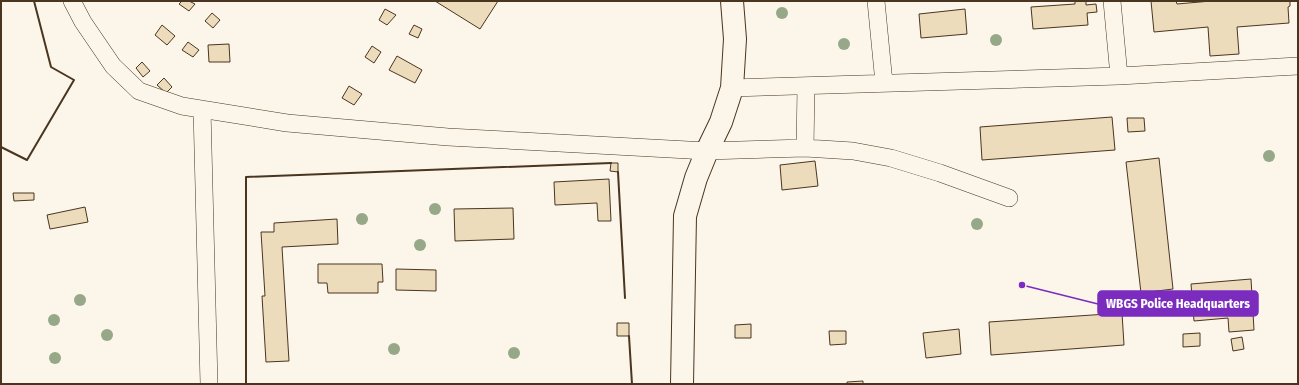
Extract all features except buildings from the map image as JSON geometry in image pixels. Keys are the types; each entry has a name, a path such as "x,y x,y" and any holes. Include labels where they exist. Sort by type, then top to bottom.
{"street":[{"path":"72,1 82,22 113,66 139,91 182,106 287,123 448,137 707,151 805,148 853,151 891,158 940,172 1008,198"},
{"path":"682,384 685,216 696,178 721,122 732,88 734,39 732,1"},
{"path":"876,1 884,83"},
{"path":"1112,1 1119,76"},
{"path":"732,88 1119,76 1298,66"},
{"path":"805,148 806,86"},
{"path":"202,109 209,384"}],"wall":[{"path":"1,147 27,160 74,80 51,67 34,1"},
{"path":"246,384 246,177 611,163"},
{"path":"618,172 625,298"},
{"path":"629,336 632,384"}],"place":[{"name":"WBGS Police Headquarters","path":"1022,285"}]}
